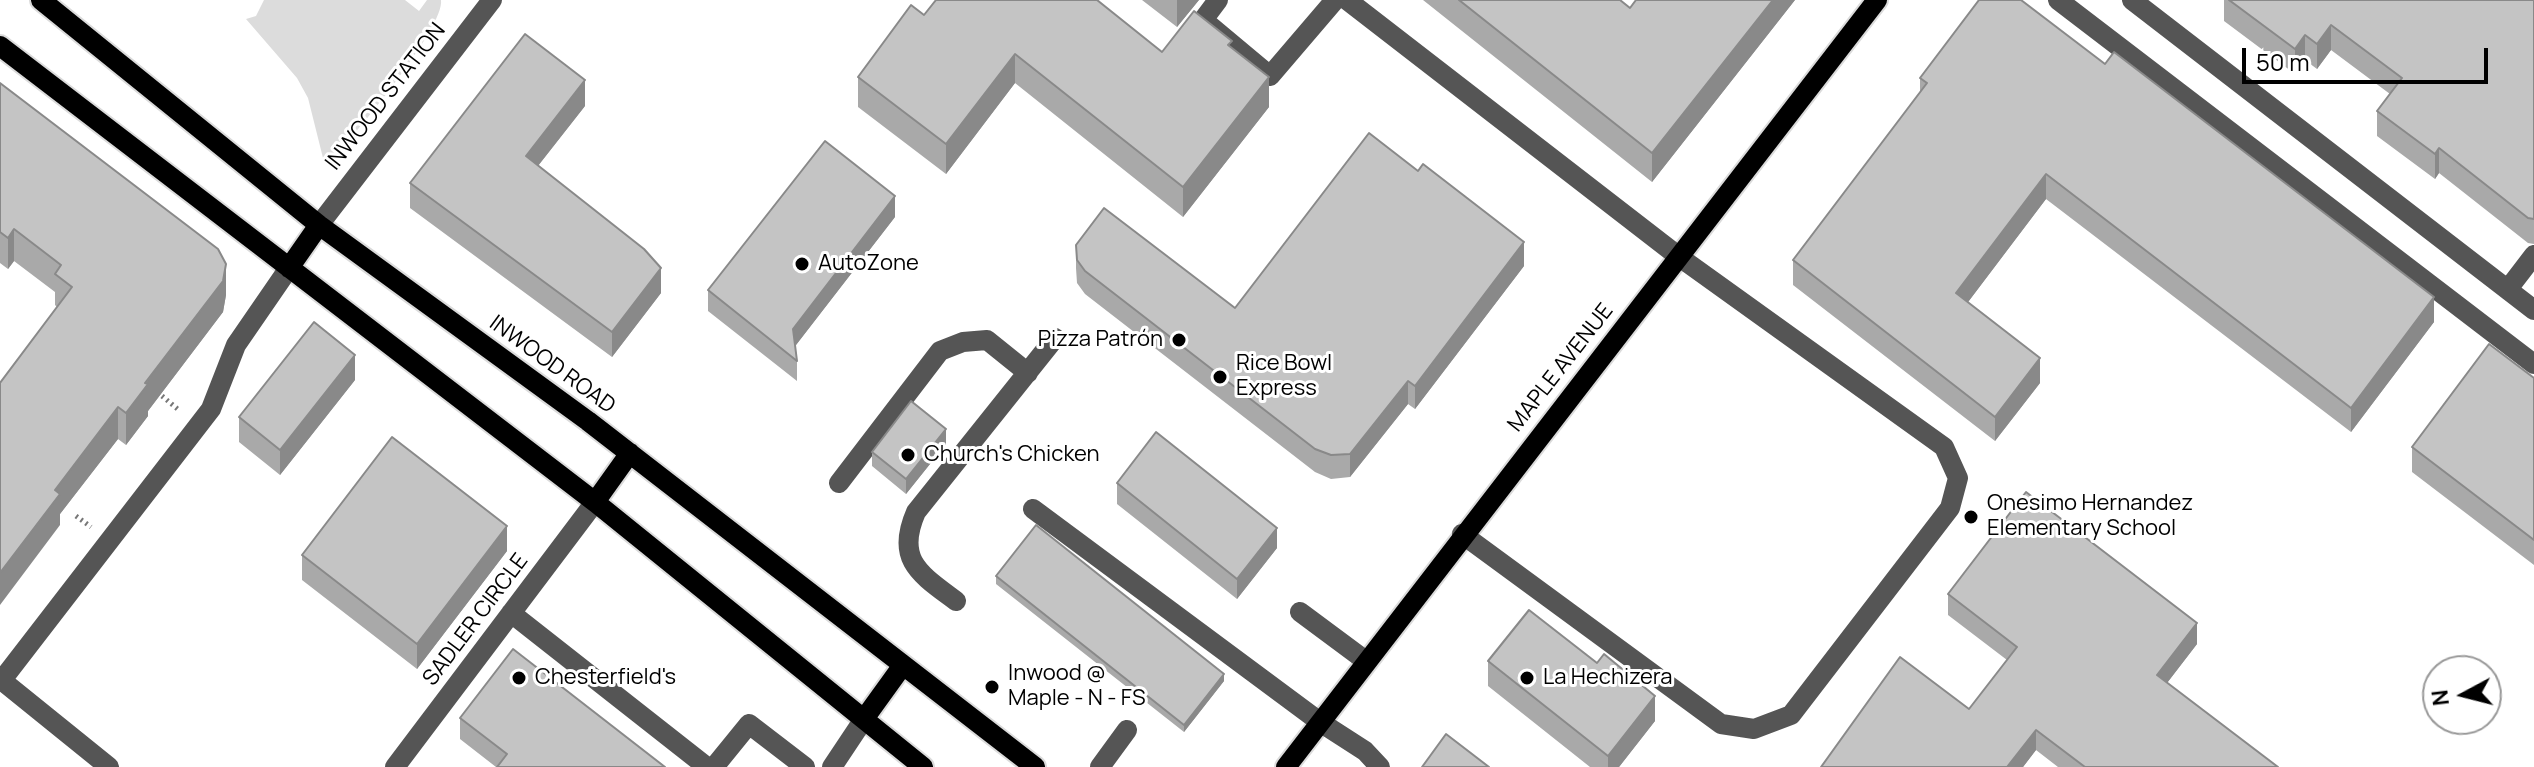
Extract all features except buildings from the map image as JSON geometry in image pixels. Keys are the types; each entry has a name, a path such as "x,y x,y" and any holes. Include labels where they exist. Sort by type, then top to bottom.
{"main road":[{"name":"INWOOD ROAD","path":"41,0 319,225 630,453 1035,767"},
{"name":"MAPLE AVENUE","path":"1286,767 1462,534 1877,0"},
{"path":"0,46 595,502 923,767"},
{"path":"289,268 319,225"},
{"path":"595,502 630,453"},
{"path":"864,719 903,665"}],"street":[{"path":"1218,0 1203,20 1270,76 1335,0"},
{"path":"1347,0 1678,256 1944,447 1958,478 1950,508 1791,715 1754,729 1721,724 1462,534"},
{"path":"2058,0 2534,364"},
{"path":"2132,0 2534,310"},
{"name":"INWOOD STATION","path":"319,225 484,3"},
{"path":"2508,289 2534,255"},
{"path":"109,767 1,680 211,409 236,345 289,268"},
{"path":"956,601 918,572 910,558 910,526 916,512 1055,338"},
{"path":"839,483 940,351 963,342 987,340 1028,373"},
{"name":"SADLER CIRCLE","path":"395,767 595,502"},
{"path":"1033,509 1320,722 1365,751 1380,767"},
{"path":"1300,612 1366,661"},
{"path":"511,613 707,767"},
{"path":"832,767 864,719"},
{"path":"714,767 749,724 805,767"},
{"path":"1100,767 1127,730"}],"shaded area":[{"path":"264,0 405,0 419,11 427,0 441,0 438,14 413,57 376,108 329,162 323,158 308,98 297,78 246,19 256,16"}],"place":[{"name":"AutoZone","path":"802,264"},
{"name":"Pizza Patrón","path":"1179,340"},
{"name":"Rice Bowl Express","path":"1220,377"},
{"name":"Church's Chicken","path":"908,455"},
{"name":"Onesimo Hernandez Elementary School","path":"1971,517"},
{"name":"Chesterfield's","path":"519,678"},
{"name":"La Hechizera","path":"1527,678"},
{"name":"Inwood @ Maple - N - FS","path":"992,687"}]}
